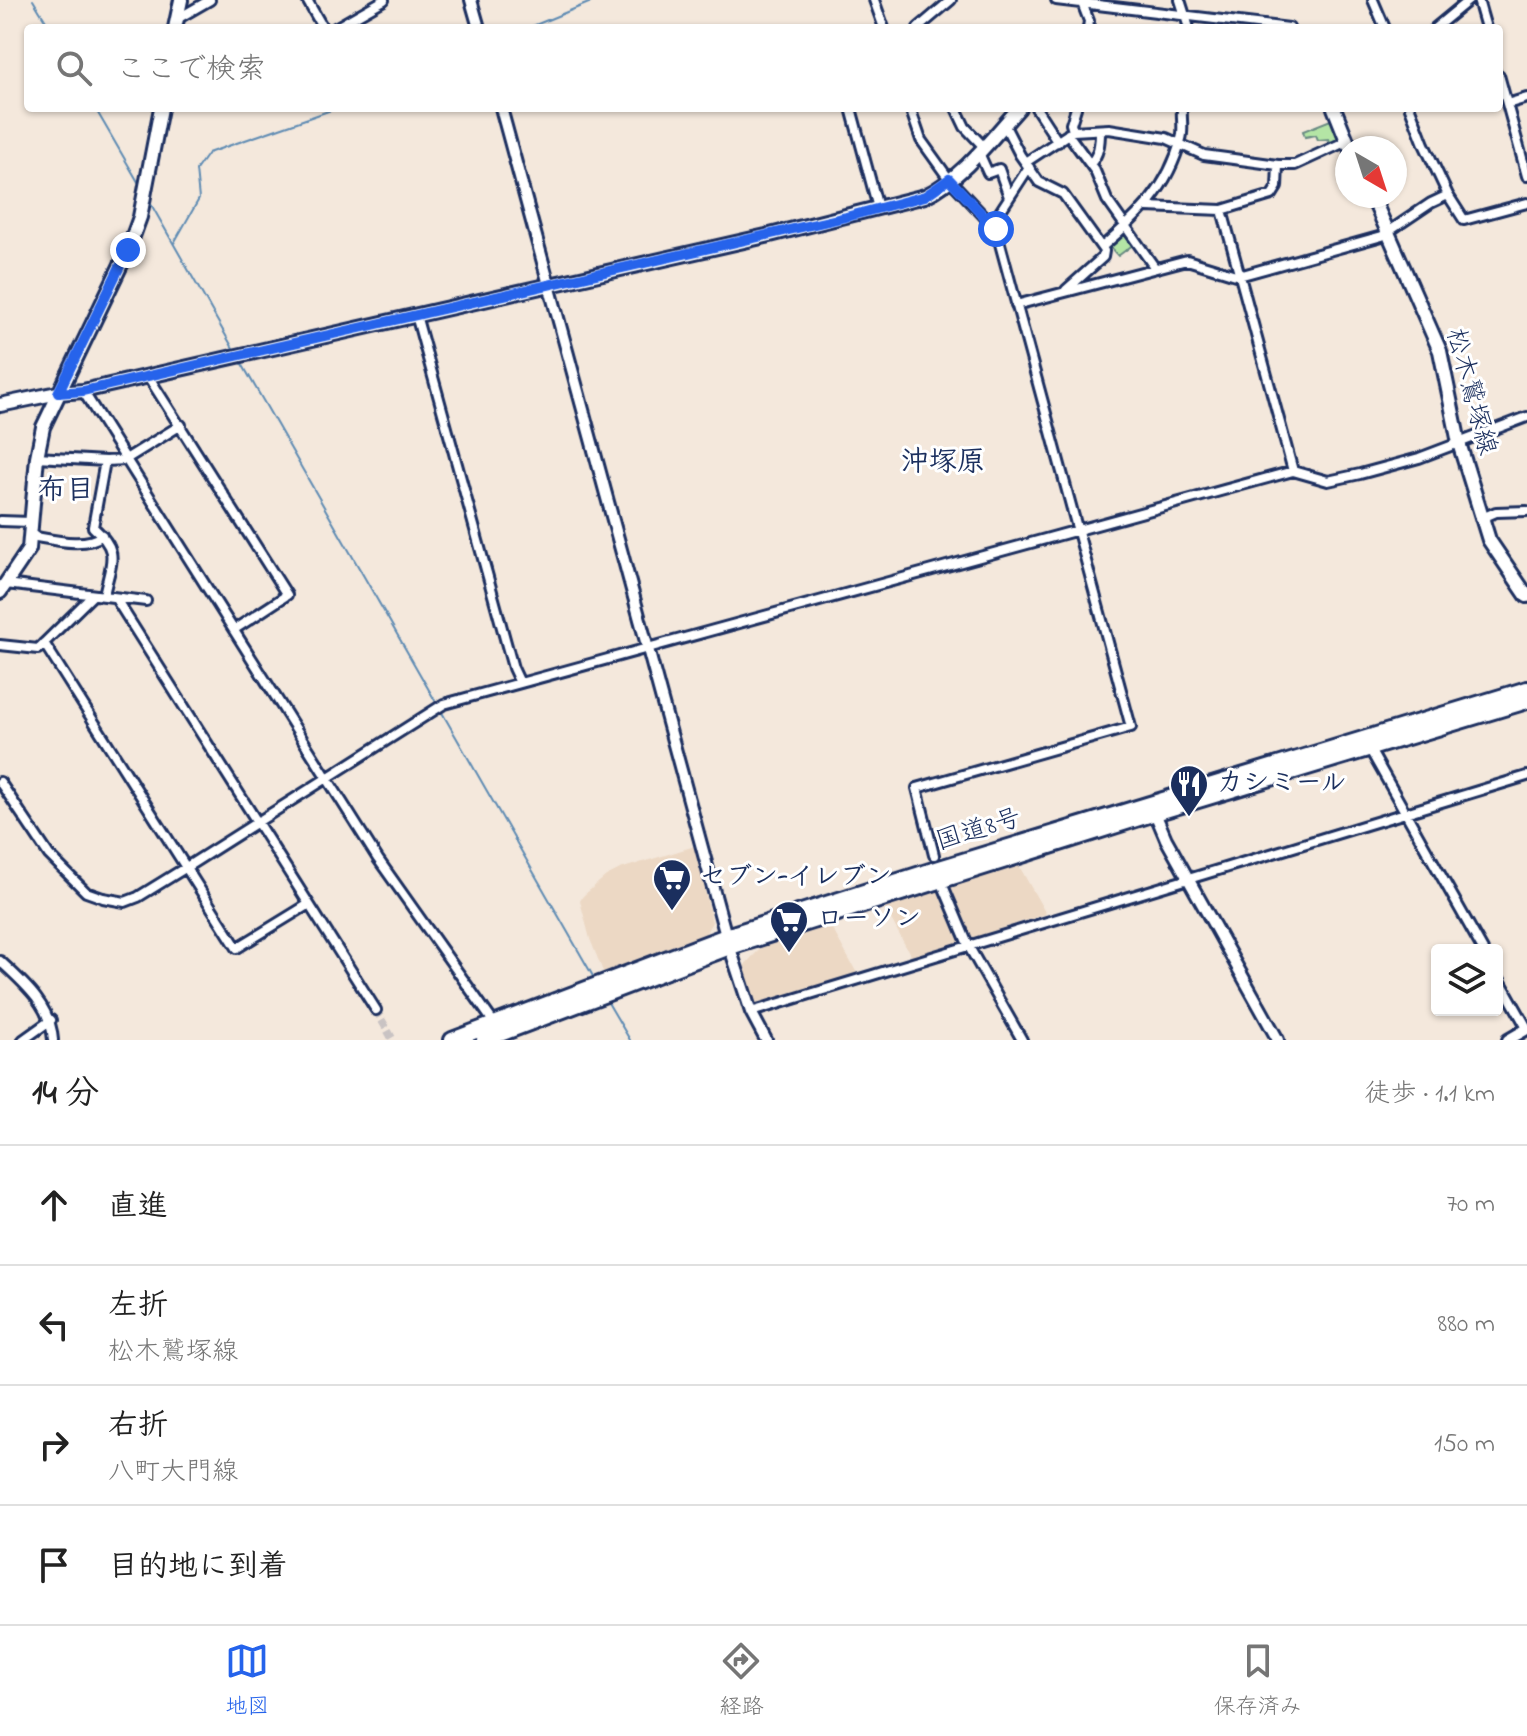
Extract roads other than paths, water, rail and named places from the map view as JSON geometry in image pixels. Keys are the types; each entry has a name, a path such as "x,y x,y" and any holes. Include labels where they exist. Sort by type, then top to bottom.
{"highway":[{"name":"国道8号","path":"484,1040 570,1001 944,866 1527,689"},
{"name":"国道8号","path":"728,942 1527,701"},
{"name":"国道8号","path":"452,1040 501,1032"}],"main road":[{"path":"176,24 181,0"},
{"path":"3,588 29,549 37,457 43,427 128,250 140,217 160,112"},
{"path":"0,405 83,391 925,196 982,150 1015,112"},
{"path":"1336,112 1346,136"},
{"name":"松木鷲塚線","path":"1377,208 1440,351 1459,443 1489,540 1527,596"}],"street":[{"path":"176,24 210,0"},
{"path":"307,0 321,24"},
{"path":"342,24 384,0"},
{"path":"471,0 478,24"},
{"path":"874,0 883,24"},
{"path":"923,24 951,0"},
{"path":"1056,0 1254,24"},
{"path":"1180,0 1188,24"},
{"path":"1373,0 1383,24"},
{"path":"1440,24 1469,0"},
{"path":"1478,0 1485,24"},
{"path":"1082,3 1089,24"},
{"path":"1503,90 1527,176"},
{"path":"1507,104 1527,98"},
{"path":"502,112 728,942 751,1012 766,1040"},
{"path":"852,112 878,208"},
{"path":"911,112 921,140 949,179 992,224 998,237 1131,727 917,788 934,855"},
{"path":"958,112 982,150 988,173 999,169 1009,197"},
{"path":"1039,112 1058,142"},
{"path":"1075,112 1070,133 1090,164 1107,200 1155,268"},
{"path":"1102,247 1147,207 1167,176 1181,139 1182,112"},
{"path":"1412,112 1448,195 1464,220 1527,203"},
{"path":"1004,124 1039,182 1063,194 1104,251 1103,257 1066,290"},
{"path":"992,224 1028,165 1070,133 1109,129 1138,132 1166,138 1204,155 1278,165 1295,165 1335,149"},
{"path":"1090,164 1100,144 1100,131"},
{"path":"1147,207 1222,210 1272,195 1277,187 1278,165"},
{"path":"1016,305 1187,260 1239,276 1388,233 1448,195"},
{"path":"1222,210 1293,471"},
{"path":"416,315 513,668 520,683"},
{"path":"148,376 287,595 235,629"},
{"path":"83,391 378,859 501,1032"},
{"path":"0,782 49,855 86,892 125,902 187,867 444,704 1293,471 1328,481 1419,458 1527,417"},
{"path":"37,457 105,461 127,459 181,425"},
{"path":"104,595 112,549 93,527 105,461"},
{"path":"1482,518 1496,512 1527,511"},
{"path":"0,521 31,522"},
{"path":"31,536 74,542 97,539 102,535"},
{"path":"3,588 146,601"},
{"path":"0,645 38,649 93,595"},
{"path":"116,599 376,1010"},
{"path":"44,643 237,948 309,904"},
{"path":"1369,748 1480,944"},
{"path":"751,1012 1527,776"},
{"path":"1155,813 1188,880 1278,1040"},
{"path":"944,888 969,947 1022,1040"},
{"path":"0,961 36,998 51,1020 53,1040"},
{"path":"1503,986 1527,1029 1508,1040"},
{"path":"23,1040 51,1020"}],"waterway":[{"path":"33,0 48,24"},
{"path":"538,24 596,0"},
{"path":"97,112 141,187"},
{"path":"174,243 199,199 196,170 208,153 326,112"},
{"path":"148,199 234,350"},
{"path":"241,362 437,704"},
{"path":"440,709 594,978"},
{"path":"607,1001 630,1040"}],"tunnel":[{"path":"376,1010 393,1040"}],"place":[{"name":"カシミール","path":"1189,818"},
{"name":"セブン-イレブン","path":"672,912"},
{"name":"ローソン","path":"789,954"}],"district":[{"name":"沖塚原","path":"943,463"},
{"name":"布目","path":"66,491"}]}
